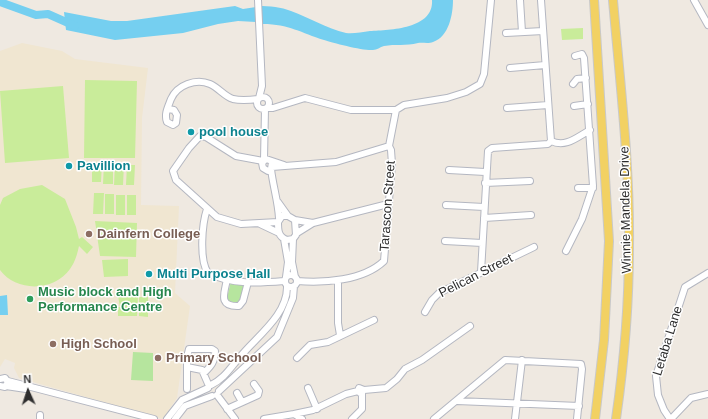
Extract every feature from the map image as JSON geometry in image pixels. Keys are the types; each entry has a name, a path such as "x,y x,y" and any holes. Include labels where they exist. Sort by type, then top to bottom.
{"main road":[{"name":"Winnie Mandela Drive","path":"594,0 609,241 603,348 595,419"},
{"name":"Winnie Mandela Drive","path":"613,0 627,169 630,248 626,322 616,419"}],"street":[{"path":"258,0 264,143 267,165 278,202 279,233"},
{"path":"168,109 176,90 183,86 198,82 211,84 231,98 278,106 305,98 351,110 396,110 404,105 454,97 480,84 484,74 491,0"},
{"path":"520,0 522,32"},
{"path":"541,0 551,141"},
{"path":"694,0 708,26"},
{"path":"506,34 543,31"},
{"path":"566,251 582,219 593,188 590,130 583,55 580,54 575,56"},
{"path":"510,68 545,65"},
{"path":"573,84 576,79 586,78"},
{"path":"574,106 588,104"},
{"path":"507,108 548,106"},
{"name":"Tarascon Street","path":"296,281 338,281 374,268 384,261 392,164 391,150 389,146 396,110"},
{"path":"551,141 560,144 568,143 590,130"},
{"path":"288,216 279,220 260,224 232,222 218,217 207,209 176,180 173,171 189,148 200,136 206,137 236,156 267,165 336,162 389,146"},
{"path":"481,272 487,153 490,149 548,144 551,141"},
{"path":"449,170 485,172"},
{"path":"485,183 530,181"},
{"path":"578,188 593,188"},
{"path":"278,202 288,216 295,220 313,223"},
{"path":"284,239 295,236 313,223 388,204"},
{"path":"446,205 484,207"},
{"path":"207,209 203,220 204,266 208,273 227,279 248,282 296,281"},
{"path":"484,218 531,215"},
{"path":"167,419 178,409 216,394 277,337 288,312 296,281 292,262 295,220"},
{"path":"175,419 182,400 224,377 275,317 285,298 288,262 284,239 279,233 260,224"},
{"path":"445,241 482,243"},
{"name":"Pelican Street","path":"425,312 436,295 534,247"},
{"name":"Letaba Lane","path":"671,419 664,410 658,395 656,381 657,372 685,287 708,273"},
{"path":"286,281 290,275 296,281"},
{"path":"227,279 223,297 226,302 232,306 239,306 242,303 248,282"},
{"path":"338,281 338,323 340,335"},
{"path":"297,358 310,345 328,342 374,320"},
{"path":"264,419 317,409 346,394 386,388 397,379 405,369 422,360 470,326"},
{"path":"188,388 187,367 190,349 212,349 215,351 215,357 212,365 204,373"},
{"path":"434,419 505,360 581,364 577,419"},
{"path":"515,419 522,360"},
{"path":"233,365 239,371"},
{"path":"187,367 201,369 210,386 208,393 216,394"},
{"path":"2,384 57,394 143,418 154,419"},
{"path":"227,409 258,394 254,384"},
{"path":"210,386 217,386 216,394 235,419"},
{"path":"308,388 317,409"},
{"path":"352,419 362,409 361,391"},
{"path":"236,393 242,402"},
{"path":"671,419 691,398 708,394"},
{"path":"457,401 579,406"},
{"path":"294,414 302,419"}],"shaded area":[{"name":"Dainfern College","path":"22,43 62,51 75,59 148,68 142,118 141,205 179,206 175,293 190,306 177,398 163,419 19,378 14,368 15,363 5,359 0,367 0,51"}],"green space":[{"path":"583,28 583,39 562,40 561,29"},
{"path":"85,80 137,81 135,158 84,158"},
{"path":"63,86 69,158 5,163 0,91"},
{"path":"92,162 102,162 101,182 92,182"},
{"path":"104,163 113,163 113,184 103,184"},
{"path":"115,164 124,164 123,185 114,185"},
{"path":"127,165 135,165 134,185 126,185"},
{"path":"42,185 65,199 79,239 82,237 93,247 87,254 79,246 76,258 70,269 63,277 55,282 35,286 25,285 15,282 0,270 0,205 3,198 20,189"},
{"path":"94,193 104,193 103,214 93,214"},
{"path":"105,194 114,194 114,214 105,214"},
{"path":"116,195 125,195 125,215 116,215"},
{"path":"127,195 136,195 136,215 127,215"},
{"path":"95,221 137,223 136,257 100,256"},
{"path":"128,259 128,276 104,277 102,260"},
{"path":"231,281 247,285 239,306 226,302"},
{"path":"118,296 138,296 137,316 118,316 118,307 120,307"},
{"path":"139,297 148,297 148,317 139,316"},
{"path":"133,352 153,353 153,381 131,380"}],"water":[{"path":"432,0 453,0 451,18 443,35 429,43 384,46 376,50 356,48 334,43 288,27 263,24 258,6 275,7 287,10 346,33 352,33 388,30 409,26 419,22 426,17 431,10"},
{"path":"235,6 243,9 256,7 256,22 238,21 218,24 183,33 115,40 66,30 64,12 111,21 127,21"},
{"path":"7,295 8,315 0,315 0,296"}],"waterway":[{"path":"0,2 36,15 48,14 75,26"}],"place":[{"name":"pool house","path":"191,132"},
{"name":"Pavillion","path":"69,166"},
{"name":"Dainfern College","path":"89,234"},
{"name":"Multi Purpose Hall","path":"149,274"},
{"name":"Music block and High Performance Centre","path":"30,299"},
{"name":"High School","path":"53,344"},
{"name":"Primary School","path":"158,358"}]}
